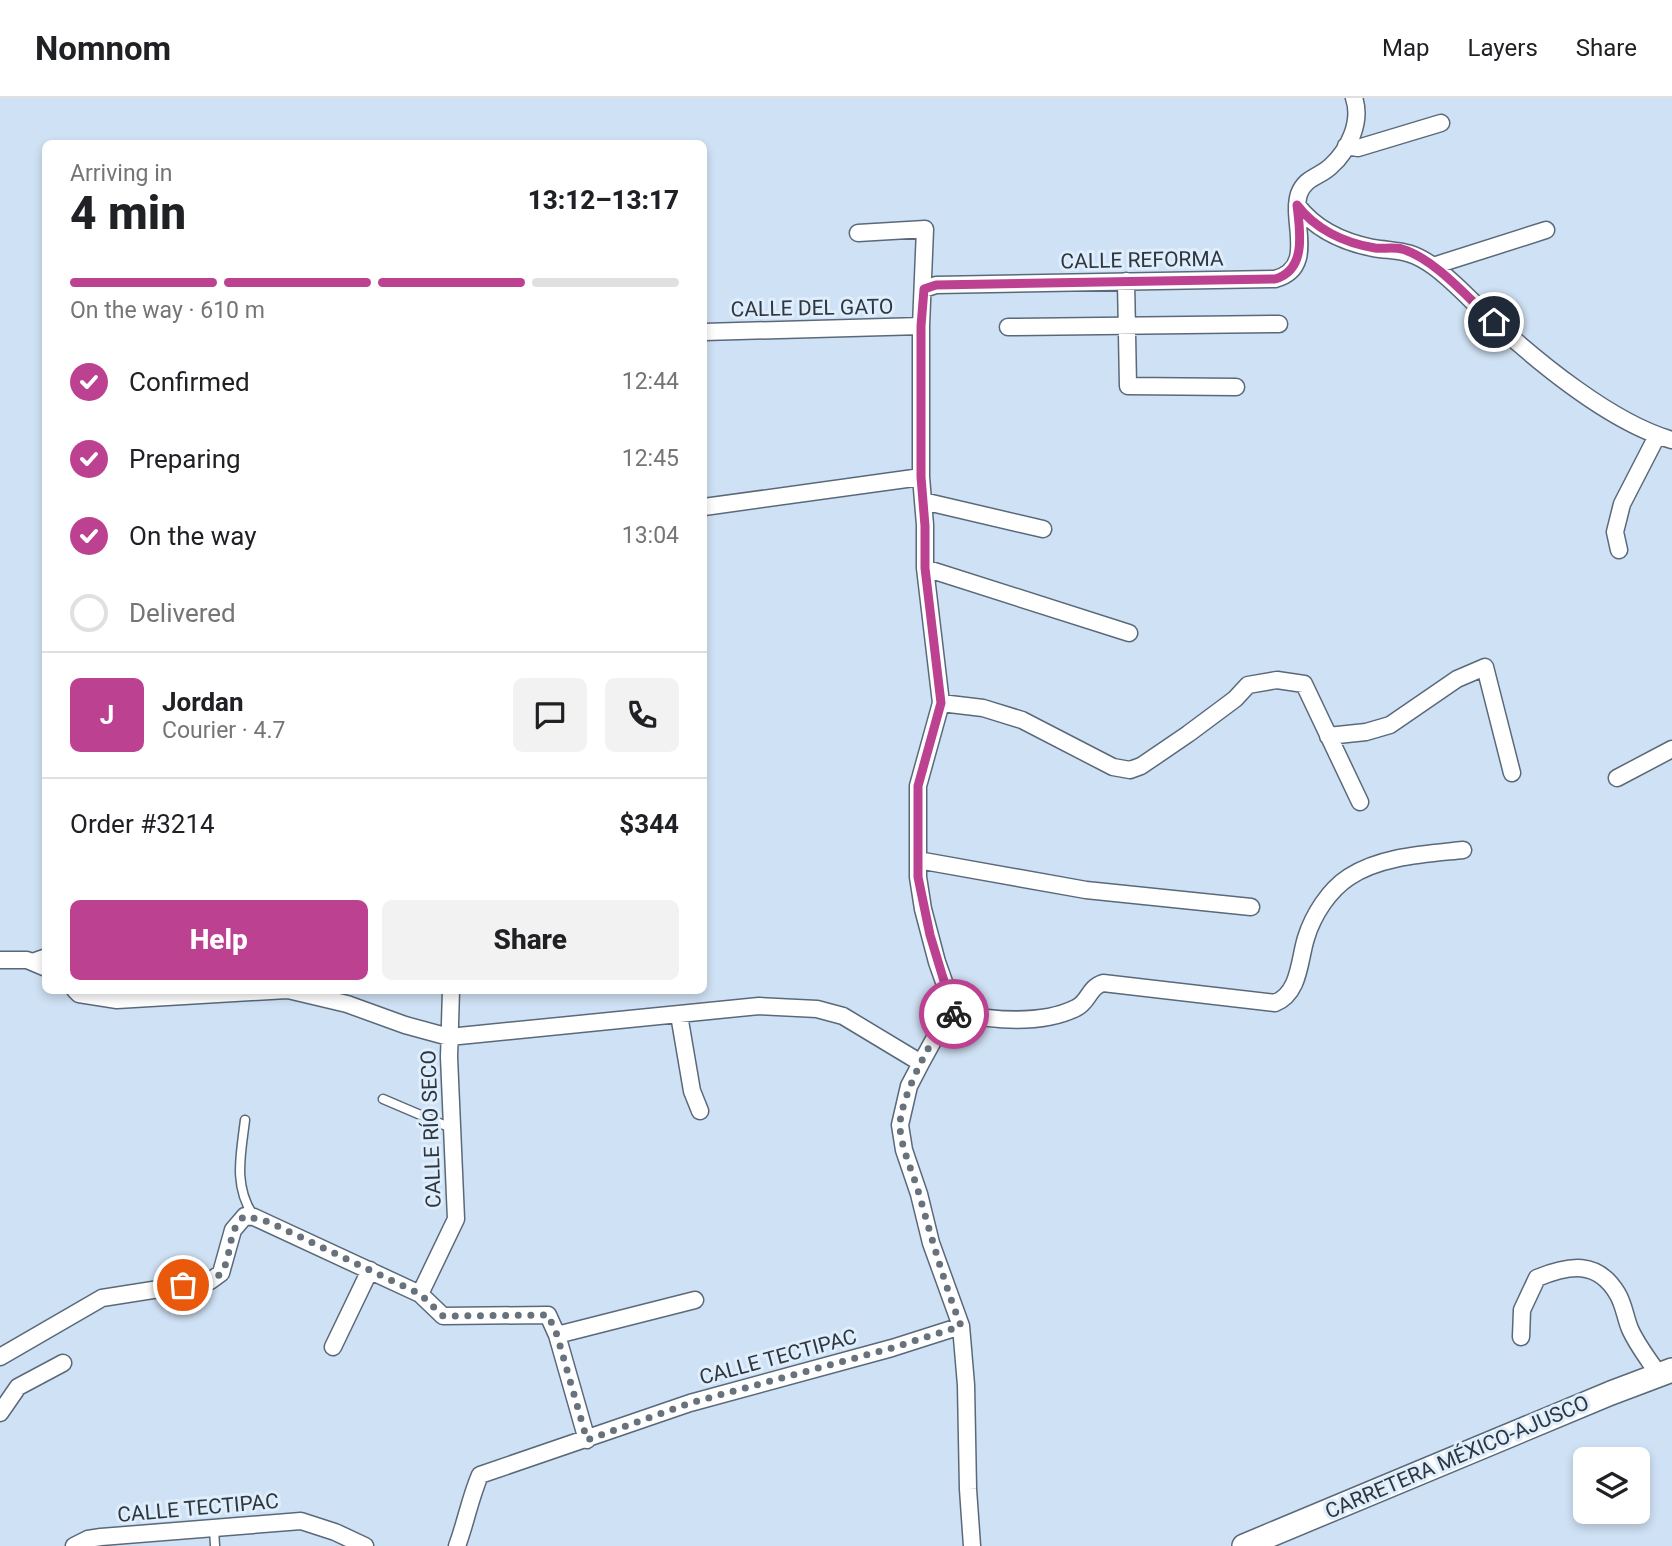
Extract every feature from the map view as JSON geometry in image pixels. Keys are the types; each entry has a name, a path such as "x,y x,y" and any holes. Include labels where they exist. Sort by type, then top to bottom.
{"main road":[{"name":"CARRETERA MÉXICO-AJUSCO","path":"1248,1545 1665,1373"}],"street":[{"path":"1354,98 1357,123 1346,146 1331,167 1303,185 1297,205 1307,219 1333,236 1373,248 1402,249 1433,266 1494,322 1590,398 1664,438 1622,504 1615,532 1619,550"},
{"path":"1346,146 1358,148 1441,123"},
{"name":"CALLE REFORMA","path":"924,289 936,285 1275,279 1287,275 1295,266 1301,237 1297,205"},
{"path":"858,233 925,229 921,326 921,477 925,568 941,703 918,786 918,860 923,909 937,962 955,1013"},
{"path":"1433,266 1546,230"},
{"path":"1126,281 1128,386 1236,387"},
{"path":"1008,327 1279,324"},
{"name":"CALLE DEL GATO","path":"707,332 921,326"},
{"path":"707,507 921,477"},
{"path":"923,500 1043,529"},
{"path":"925,568 1129,633"},
{"path":"1328,736 1366,732 1390,725 1457,679 1485,667 1512,773"},
{"path":"941,703 983,708 1022,720 1113,767 1130,771 1188,734 1236,699 1248,685 1277,680 1304,684 1360,802"},
{"path":"1617,778 1672,749"},
{"path":"972,1546 961,1326 931,1243 919,1194 904,1150 900,1125 909,1086 944,1021 955,1013 996,1018 1052,1015 1083,1004 1090,990 1103,983 1275,1003 1291,989 1309,929 1318,911 1342,881 1367,868 1400,858 1463,850"},
{"path":"918,860 1086,890 1251,907"},
{"path":"0,960 27,960 42,966"},
{"path":"79,994 117,1000 220,994"},
{"path":"305,994 347,1004 405,1025 449,1037 759,1006 817,1009 844,1016 921,1063"},
{"name":"CALLE RÍO SECO","path":"420,1294 456,1219 449,1037 451,994"},
{"path":"679,1014 692,1091 700,1111"},
{"path":"0,1357 102,1298 211,1281 221,1273 238,1221 250,1217 420,1294 443,1316 548,1315 557,1335 587,1440"},
{"path":"1521,1337 1522,1310 1537,1278 1560,1269 1581,1268 1602,1273 1617,1293 1631,1330 1665,1373"},
{"path":"333,1347 370,1270"},
{"path":"557,1335 695,1300"},
{"name":"CALLE TECTIPAC","path":"457,1546 467,1521 470,1498 480,1475 690,1403 892,1348 961,1326"},
{"path":"0,1413 18,1387 63,1363"},
{"name":"CALLE TECTIPAC","path":"74,1546 88,1539 101,1537 301,1521 335,1532 365,1546"}],"lane":[{"path":"27,960 42,954"},
{"path":"383,1099 452,1128"},
{"path":"246,1120 239,1167 242,1199 250,1217"},
{"path":"214,1528 215,1546"}],"way so far":[{"path":"183,1285 211,1281 221,1273 233,1230 245,1216 269,1222 420,1294 443,1316 548,1315 557,1335 587,1440 690,1403 892,1348 961,1326 931,1243 919,1194 904,1150 900,1125 909,1086 944,1021 954,1014"}],"route":[{"path":"954,1014 923,909 918,877 918,786 941,703 925,568 921,477 921,326 924,289 936,285 1275,279 1287,275 1295,266 1301,237 1297,205 1307,219 1333,236 1373,248 1402,249 1433,266 1494,322"}]}
